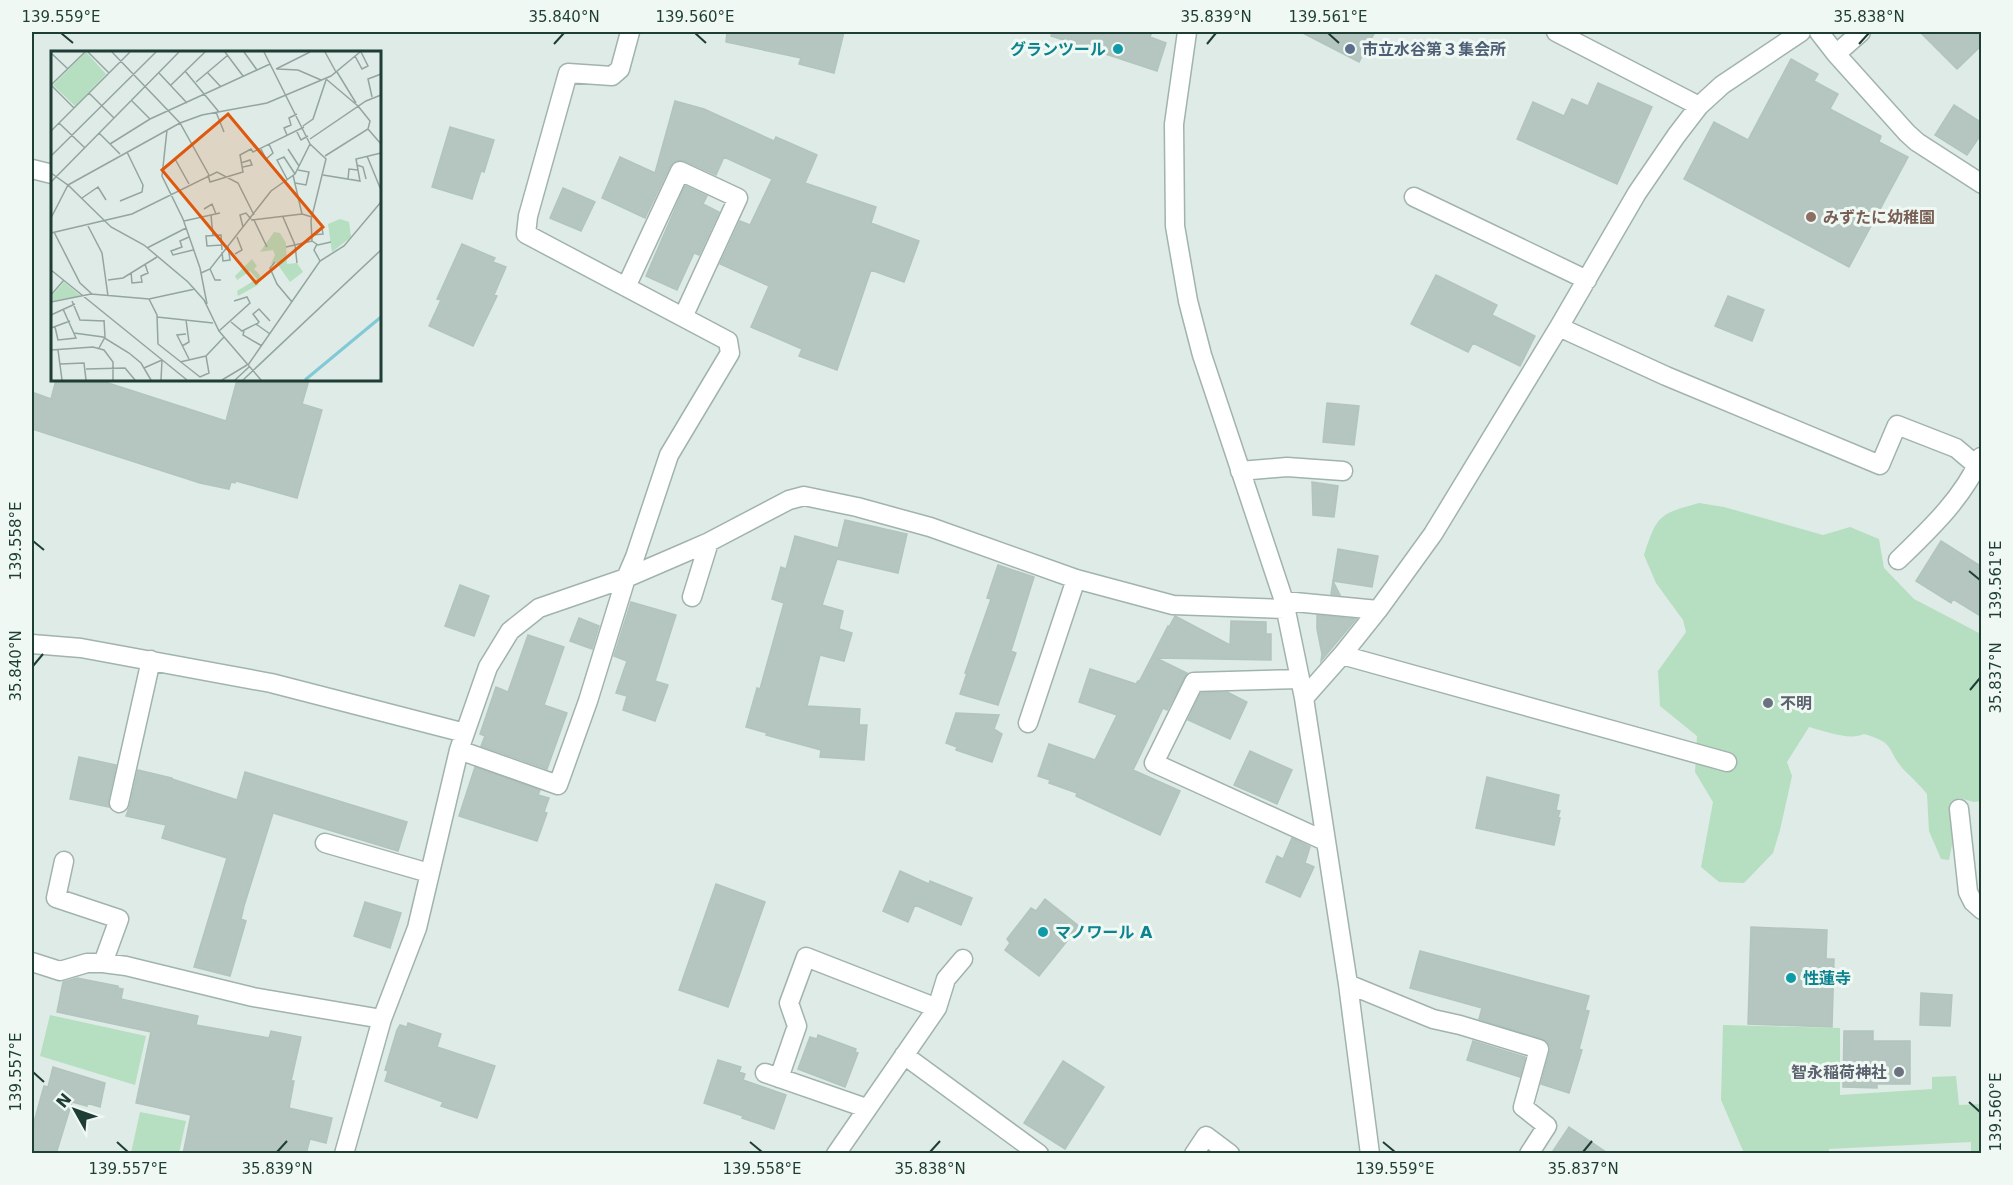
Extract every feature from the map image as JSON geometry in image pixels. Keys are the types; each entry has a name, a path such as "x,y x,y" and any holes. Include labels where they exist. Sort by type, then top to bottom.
{"street":[{"path":"32,644 81,648 271,683 462,741 558,785 669,455 730,353 728,340 526,234 528,216 568,73 612,76 620,69 630,32"},
{"path":"1187,32 1174,124 1175,226 1188,301 1202,355 1285,605 1304,698 1374,1151"},
{"path":"1556,32 1699,106"},
{"path":"1304,698 1342,656 1433,534 1559,327 1637,193 1699,106 1722,85 1801,32"},
{"path":"1819,32 1907,134 1982,184"},
{"path":"1836,54 1861,32"},
{"path":"32,169 51,174"},
{"path":"627,287 680,171 738,198 683,317"},
{"path":"1414,197 1587,280"},
{"path":"1559,327 1666,376 1881,465 1897,425 1956,448 1980,464 1945,515 1898,560"},
{"path":"1240,471 1287,467 1343,471"},
{"path":"344,1154 382,1019 417,927 462,741 488,668 510,631 539,608 626,578 709,542 789,500 804,496 857,507 930,527 1076,579 1173,605 1285,605 1378,610"},
{"path":"692,597 709,542"},
{"path":"1028,723 1076,579"},
{"path":"1342,656 1726,762"},
{"path":"119,803 151,660"},
{"path":"1300,679 1194,682 1154,764 1326,841"},
{"path":"1959,808 1968,892 1973,902 1982,910"},
{"path":"325,843 429,873"},
{"path":"64,861 56,898 119,919 103,963"},
{"path":"866,1108 772,1075 797,1026 789,1003 806,957 938,1008"},
{"path":"836,1154 938,1008 946,979 963,959"},
{"path":"32,962 60,972 87,963 126,966 253,997 382,1019"},
{"path":"1348,984 1433,1019 1539,1048 1523,1107 1547,1126 1529,1154"},
{"path":"904,1055 1038,1154"},
{"path":"1194,1154 1206,1136 1230,1154"}],"green space":[{"path":"1699,503 1724,507 1823,535 1850,527 1879,539 1884,568 1914,599 1981,634 1981,801 1974,802 1959,798 1951,804 1952,845 1949,860 1941,859 1929,831 1927,794 1903,769 1886,744 1864,734 1844,736 1809,727 1787,762 1792,776 1773,853 1744,883 1719,882 1701,867 1713,802 1695,772 1697,736 1660,706 1658,671 1686,632 1683,620 1656,583 1644,555 1652,532 1661,518 1675,510"},
{"path":"50,1015 146,1036 135,1085 40,1056"},
{"path":"1723,1025 1840,1028 1840,1095 1932,1089 1932,1077 1956,1076 1959,1105 1981,1104 1981,1153 1971,1153 1971,1142 1829,1149 1829,1153 1744,1153 1721,1100"},
{"path":"140,1112 186,1121 179,1153 131,1153"}],"building":[{"path":"727,32 844,32 834,73 799,64 801,58 726,42"},
{"name":"グランツール","path":"1052,32 1152,32 1150,37 1166,43 1157,71 1051,36"},
{"name":"市立水谷第３集会所","path":"1301,32 1375,32 1359,62"},
{"path":"1920,32 1982,32 1982,45 1957,69"},
{"name":"みずたに幼稚園","path":"1791,59 1818,74 1814,81 1838,94 1830,109 1881,136 1879,142 1908,157 1849,267 1684,179 1714,122 1748,140"},
{"path":"1598,83 1652,107 1617,184 1517,139 1533,102 1564,116 1572,99 1588,106"},
{"path":"675,101 704,109 774,141 776,137 817,155 805,183 876,207 871,223 919,241 904,282 871,270 837,370 799,356 802,349 751,327 769,286 720,264 740,221 750,225 772,179 724,157 716,175 678,160 670,166 645,218 602,198 620,157 655,173"},
{"path":"1954,105 1982,123 1982,133 1967,155 1935,135"},
{"path":"450,127 494,140 484,172 481,171 472,199 432,187"},
{"path":"685,186 707,196 703,204 719,212 699,255 694,253 677,290 646,276"},
{"path":"563,188 595,202 581,231 550,218"},
{"path":"462,244 495,258 493,262 506,267 494,295 497,296 473,346 429,326 441,300 437,299"},
{"path":"1436,275 1497,305 1492,315 1535,336 1520,366 1473,343 1468,352 1411,324"},
{"path":"1728,296 1764,310 1752,341 1715,326"},
{"path":"56,381 102,381 226,421 237,381 309,381 302,404 322,410 297,498 236,481 231,482 229,489 200,483 32,429 32,392 51,399"},
{"path":"1327,403 1359,406 1354,445 1323,442"},
{"path":"1312,482 1338,486 1334,517 1313,515"},
{"path":"845,520 907,534 898,573 837,559 822,605 843,611 839,629 852,633 844,661 820,655 807,706 860,709 859,725 867,725 864,760 820,757 821,750 746,727 757,688 760,689 784,603 772,599 781,567 786,569 795,536 838,548"},
{"path":"1941,541 1982,567 1982,617 1953,599 1951,603 1916,581"},
{"path":"1338,549 1378,556 1372,587 1333,581"},
{"path":"998,565 1034,577 1011,651 1016,653 998,705 960,694 991,599 987,598"},
{"path":"1333,581 1340,595 1331,594"},
{"path":"460,585 489,596 474,636 445,626"},
{"path":"631,602 676,615 655,681 668,685 655,721 623,710 627,696 616,693 627,661 614,656"},
{"path":"1317,615 1356,619 1321,661 1322,654"},
{"path":"1175,616 1230,645 1231,621 1266,622 1266,634 1271,634 1271,660 1156,658 1187,673 1167,710 1163,708 1133,770 1180,791 1160,835 1038,776 1049,744 1095,760 1117,715 1079,702 1090,669 1136,684"},
{"path":"579,618 599,626 592,649 570,641"},
{"path":"528,635 564,647 544,705 567,713 547,769 481,746 485,736 480,734 496,687 508,692"},
{"path":"1227,692 1247,702 1230,739 1188,720 1201,693"},
{"path":"956,713 999,715 994,729 1002,734 992,762 956,750 957,747 946,743"},
{"path":"1250,751 1292,770 1277,804 1234,785"},
{"path":"79,757 116,765 108,801 109,807 70,799"},
{"path":"475,767 540,790 538,795 549,798 544,812 547,813 537,841 459,816"},
{"path":"138,770 172,778 237,800 245,772 407,822 398,851 273,813 244,906 241,919 246,921 230,976 194,967 227,858 162,838 166,825 126,816"},
{"path":"1487,777 1559,795 1556,810 1560,811 1558,817 1560,818 1554,845 1476,828"},
{"path":"1292,838 1310,847 1305,863 1314,867 1300,897 1266,882 1277,856 1283,859"},
{"path":"900,871 929,884 930,881 972,898 961,925 915,905 908,922 883,911"},
{"path":"716,884 765,902 728,1007 679,990"},
{"name":"マノワール A","path":"1045,899 1079,926 1039,976 1005,950 1010,943 1007,939 1031,908 1036,911"},
{"path":"365,902 401,913 390,948 354,936"},
{"name":"性蓮寺","path":"1751,927 1827,930 1826,959 1834,959 1832,1027 1748,1024"},
{"path":"1420,951 1589,996 1585,1010 1589,1011 1579,1049 1582,1050 1569,1093 1541,1084 1550,1051 1547,1041 1479,1019 1482,1008 1410,988"},
{"path":"77,978 118,986 123,989 121,999 198,1016 196,1025 269,1038 271,1031 301,1037 291,1081 294,1081 289,1108 332,1118 326,1143 310,1139 306,1154 183,1154 191,1115 136,1103 151,1032 57,1012 63,982"},
{"path":"1921,993 1952,995 1950,1026 1920,1025"},
{"path":"408,1023 441,1034 437,1047 495,1066 477,1118 441,1106 443,1102 385,1081 388,1071 385,1070 397,1030 400,1025 407,1027"},
{"path":"1844,1031 1873,1031 1873,1041 1910,1041 1910,1084 1877,1084 1877,1088 1843,1087"},
{"path":"818,1035 856,1049 855,1052 858,1053 845,1087 798,1069 810,1037 817,1039"},
{"path":"1473,1041 1525,1057 1520,1077 1467,1060"},
{"path":"718,1060 741,1067 739,1072 745,1074 743,1080 786,1095 774,1129 704,1103"},
{"path":"1063,1061 1104,1087 1065,1149 1024,1123"},
{"path":"53,1067 105,1083 100,1107 72,1102 56,1154 32,1154 32,1129 44,1086 48,1087"},
{"path":"1569,1127 1609,1154 1551,1154"}],"place":[{"name":"グランツール","path":"1118,49"},
{"name":"市立水谷第３集会所","path":"1350,49"},
{"name":"みずたに幼稚園","path":"1811,217"},
{"name":"不明","path":"1768,703"},
{"name":"マノワール A","path":"1043,932"},
{"name":"性蓮寺","path":"1791,978"},
{"name":"智永稲荷神社","path":"1899,1072"}]}
